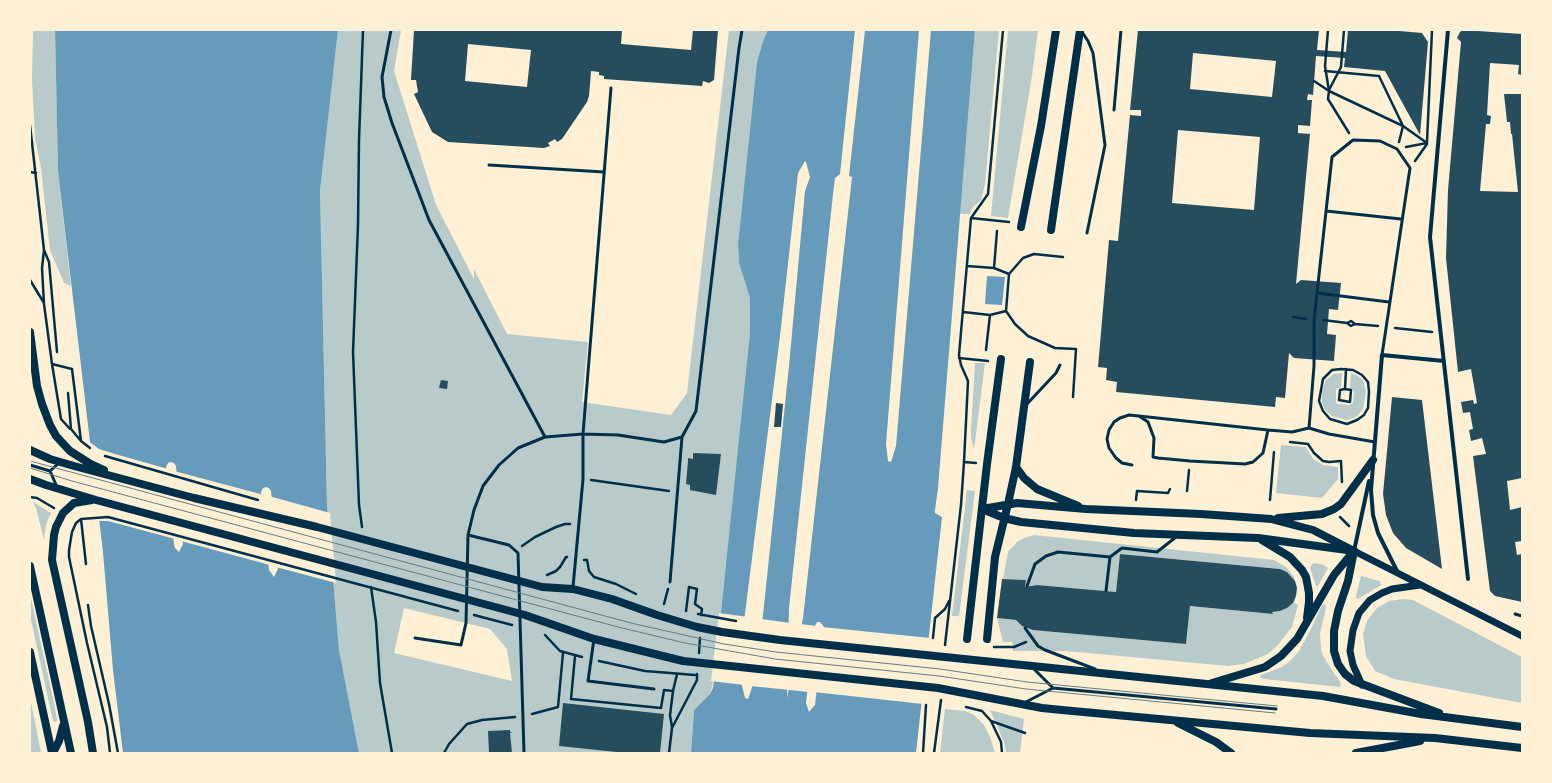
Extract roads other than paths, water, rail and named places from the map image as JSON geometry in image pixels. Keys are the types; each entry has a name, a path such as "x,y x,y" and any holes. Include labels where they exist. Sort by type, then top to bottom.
{"main road":[{"path":"1020,227 1041,126 1056,30"},
{"path":"1051,230 1081,30"},
{"path":"30,332 37,386 48,421 56,436 79,458 124,479"},
{"path":"967,639 987,464 1001,359"},
{"path":"987,639 994,557 1016,467 1030,362"},
{"path":"30,450 61,462 194,498 317,527 542,587 573,589 612,599 688,624 722,632 780,640 1323,696 1403,711 1522,727"},
{"path":"982,509 1017,503 1086,509 1202,514 1271,519 1322,514 1341,504 1373,460"},
{"path":"1016,467 1024,478 1037,488 1086,509"},
{"path":"30,479 57,489 96,500 542,620 594,639 682,661 938,688 1062,710 1310,733 1435,738 1522,748"},
{"path":"30,484 46,485"},
{"path":"93,753 54,570 52,544 56,527 63,513 74,503 96,500"},
{"path":"982,509 1004,518 1022,522 1178,536 1258,538 1354,551"},
{"path":"1271,519 1313,530 1354,551"},
{"path":"1258,538 1290,557 1298,564 1306,577 1309,602 1304,626"},
{"path":"1206,685 1239,676 1272,663 1291,647 1334,575 1354,551"},
{"path":"1354,551 1348,582 1335,620 1333,642 1336,658 1342,670 1349,678 1362,685 1455,719"},
{"path":"30,566 71,753"},
{"path":"30,652 53,753"},
{"path":"53,753 62,734 64,719"},
{"path":"1174,721 1216,742 1231,753"},
{"path":"1356,753 1379,747 1435,738"}],"street":[{"path":"1448,30 1430,237 1468,579"},
{"path":"1398,573 1378,533 1373,515 1370,490 1382,355 1444,361"},
{"path":"1373,460 1354,551 1522,636"},
{"path":"1362,685 1353,665 1350,651 1353,630 1359,613 1370,600 1382,592 1420,585"}],"lane":[{"path":"391,30 382,77 384,97 392,123 430,220 545,437"},
{"path":"670,582 682,436 696,411 742,30"},
{"path":"1081,30 1088,41 1092,53 1105,145 1087,233"},
{"path":"1114,110 1121,30"},
{"path":"573,589 583,479 583,434 611,88"},
{"path":"1309,428 1314,366 1314,319 1332,157 1353,140 1380,141 1397,149 1410,168 1401,219 1382,355"},
{"path":"489,165 604,172"},
{"path":"1326,211 1401,219"},
{"path":"1317,294 1389,302"},
{"path":"1024,408 1056,373 1060,365"},
{"path":"1132,465 1122,462 1116,458 1109,448 1107,439 1109,430 1114,422 1129,415 1292,432 1309,428 1329,434 1375,442"},
{"path":"1139,416 1148,422 1154,438 1153,457 1190,462 1245,464 1253,462 1263,453 1268,430"},
{"path":"415,638 461,645 466,623 468,535 474,510 483,486 499,465 518,448 545,437 583,434 618,435 664,442 682,436"},
{"path":"50,471 61,462"},
{"path":"30,465 50,471"},
{"path":"50,471 57,489"},
{"path":"468,535 509,545 518,553 524,753"},
{"path":"1026,586 1035,564 1046,556 1058,552 1110,556 1122,548 1157,552 1178,536"},
{"path":"1106,591 1110,556"},
{"path":"1515,614 1522,616"},
{"path":"1025,628 1038,646 1045,650 1106,674"},
{"path":"594,639 588,681 654,689"},
{"path":"1031,666 1053,688"},
{"path":"1023,704 1053,688 1276,709"}],"water":[{"path":"55,30 338,30 320,191 327,505 339,650 359,753 123,753 113,670 103,552 58,171","holes":["171,462 176,466 183,544 179,552 175,548 174,544 166,467 168,463","266,487 271,491 278,569 274,577 269,570 261,492 263,488"]},
{"path":"768,30 855,30 840,174 835,178 833,194 789,608 787,698 803,618 852,177 849,176 865,30 919,30 886,444 888,461 891,462 896,446 931,30 975,30 935,510 935,513 942,517 916,753 691,753 694,710 710,694 713,688 750,332 750,298 739,263 738,244 757,62","holes":["805,161 810,177 805,191 789,366 757,673 748,699 745,698 738,669 780,336 798,173","817,622 820,622 824,627 815,705 809,712 806,703 815,626"]},
{"path":"987,276 1005,277 1002,305 985,304"}],"tram line":[{"path":"30,461 631,623 724,644 776,652 940,669 1027,682 1277,706"},
{"path":"30,468 72,481 618,627 685,643 775,659 939,676 1026,689 1275,713"}]}
